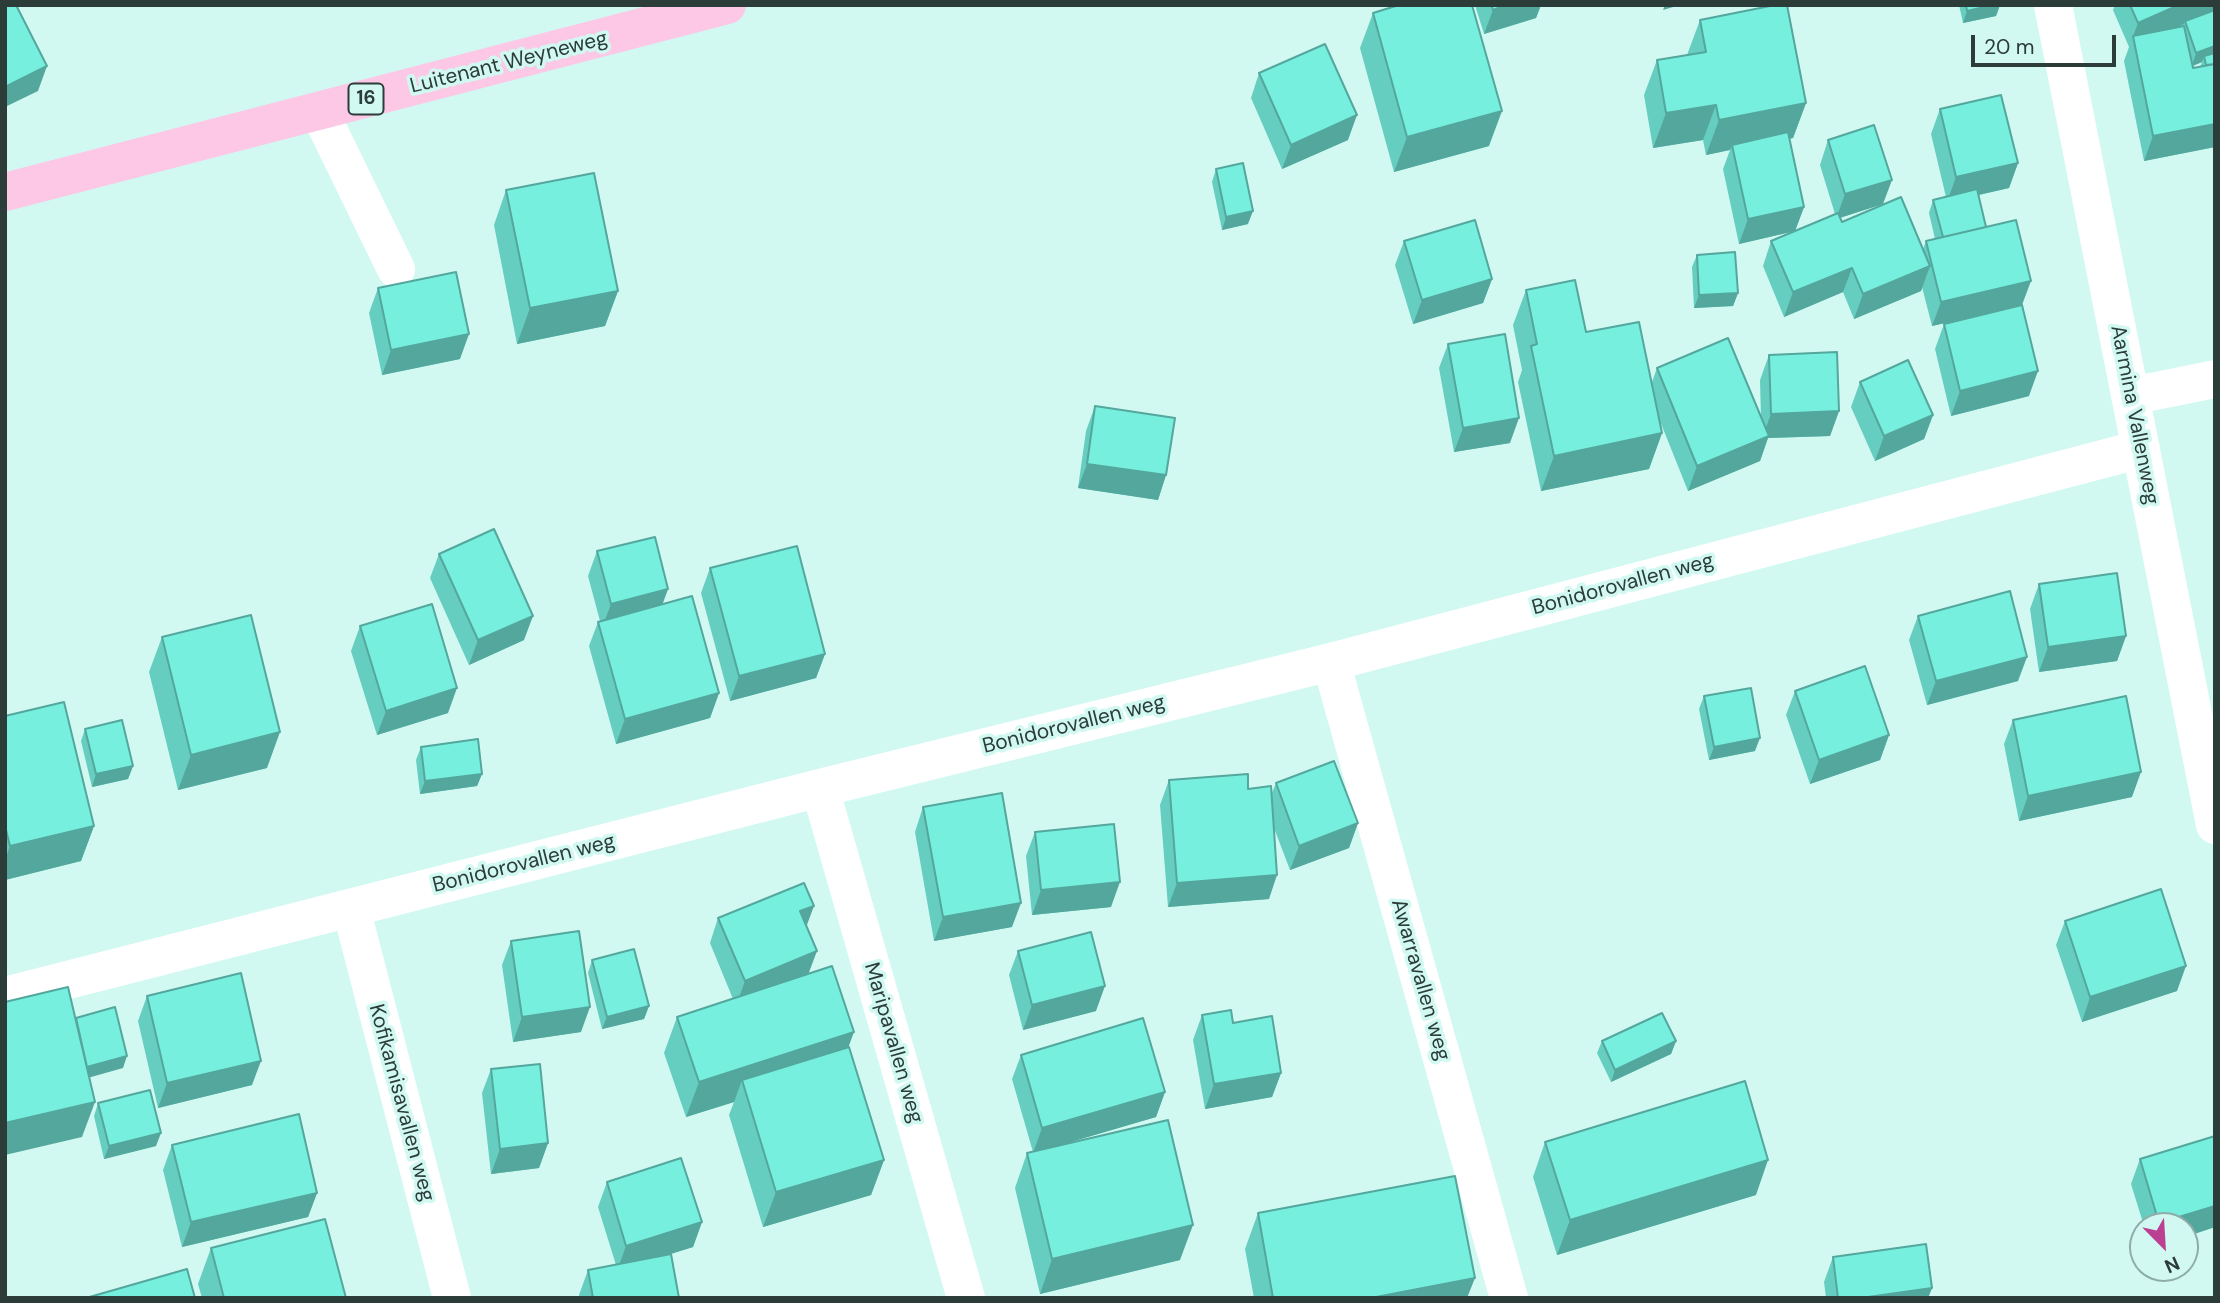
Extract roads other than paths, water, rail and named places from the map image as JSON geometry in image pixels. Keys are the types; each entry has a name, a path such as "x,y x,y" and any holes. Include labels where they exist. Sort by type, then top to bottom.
{"main road":[{"name":"Luitenant Weyneweg","path":"5,192 727,5"}],"street":[{"name":"Aarmina Vallenweg","path":"2053,5 2215,825"},
{"path":"319,111 396,269"},
{"path":"2130,396 2215,379"},
{"name":"Bonidorovallen weg","path":"5,996 820,788 1331,662 2141,449"},
{"name":"Awarravallen weg","path":"1331,662 1508,1298"},
{"name":"Maripavallen weg","path":"820,788 966,1298"},
{"name":"Kofikamisavallen weg","path":"351,908 452,1298"}]}
